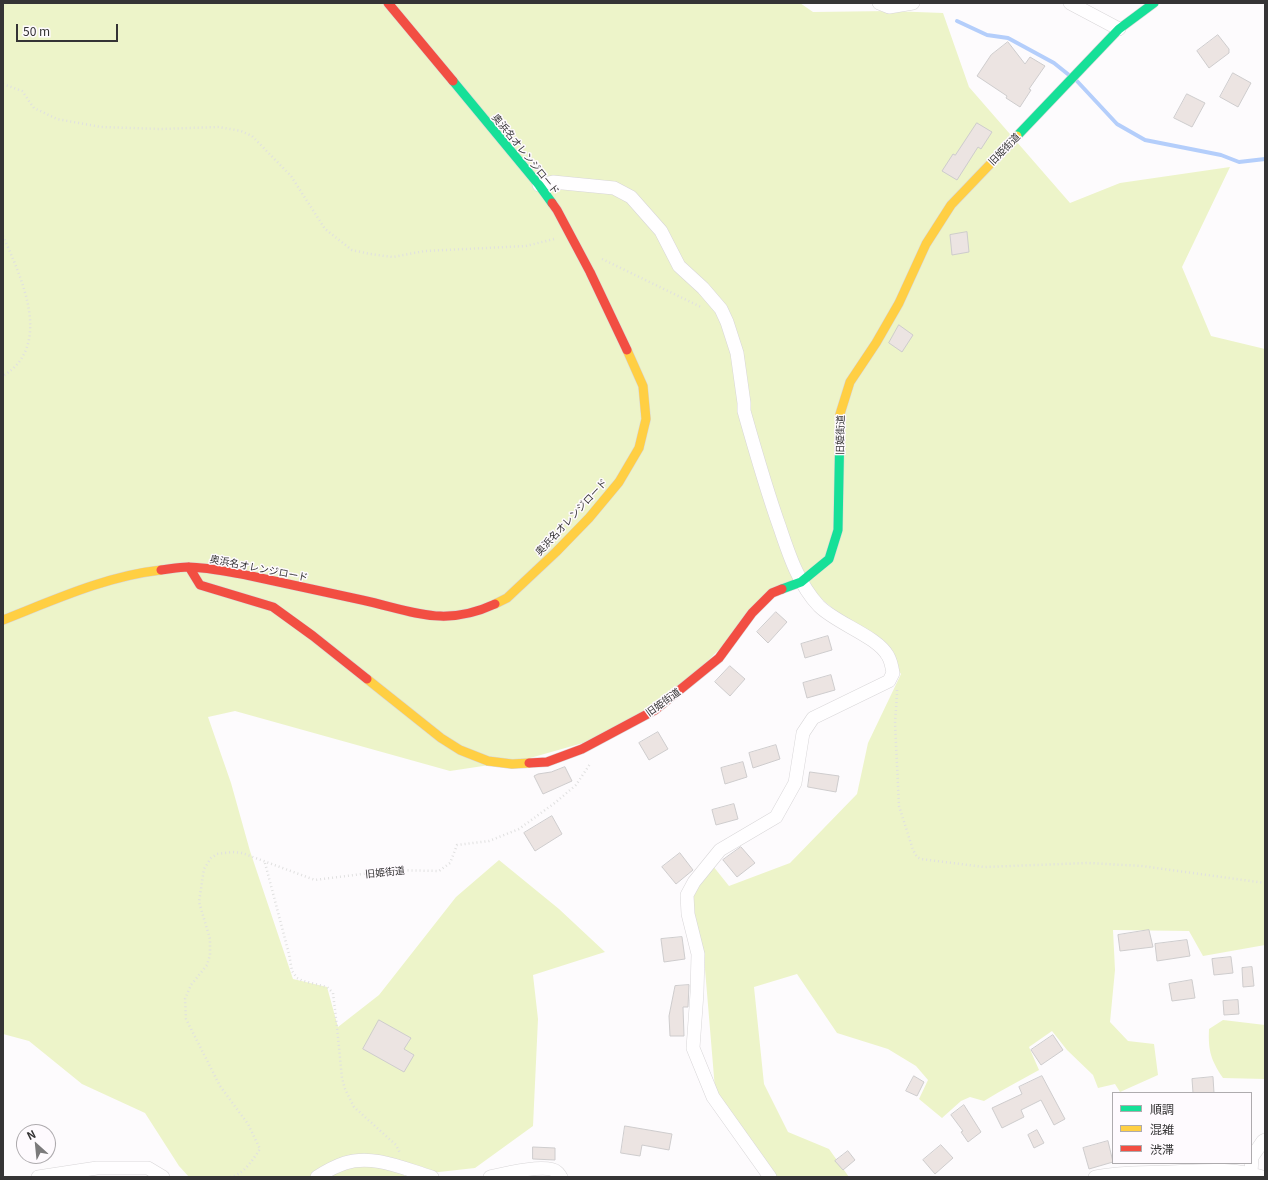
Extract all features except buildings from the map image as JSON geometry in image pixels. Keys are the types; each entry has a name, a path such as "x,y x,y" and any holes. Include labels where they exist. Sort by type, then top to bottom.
{"street":[{"name":"奥浜名オレンジロード","path":"3,620 75,591 142,572 190,567 230,572 285,582 375,603 410,613 436,617 459,616 486,608 507,598 556,552 589,518 618,482 639,448 646,419 643,386 623,340 590,272 557,210 539,186 388,3"},
{"path":"879,3 889,7 913,3"},
{"path":"1070,3 1119,29"},
{"name":"旧姫街道","path":"190,567 200,585 274,607 313,636 436,734 460,750 488,761 512,764 547,762 582,749 660,706 719,658 752,613 772,593 801,582 829,559 838,530 840,414 850,382 876,343 899,303 926,244 951,205 1119,29 1154,3"},
{"path":"539,186 553,182 614,188 631,197 660,231 679,266 703,288 721,309 737,352 744,411 758,465 786,547 801,582 819,606 832,616 879,645 888,655 893,673 889,681 813,718 803,733 795,783 776,817 720,850 694,882 687,895 688,914 698,954 693,1048 713,1097 770,1177"},
{"path":"1095,1177 1139,1172 1214,1170 1256,1175 1252,1157 1265,1140"},
{"path":"317,1177 345,1163 370,1160 389,1163 432,1177"},
{"path":"38,1177 104,1168 148,1168 163,1177"},
{"path":"490,1177 532,1169 550,1169 557,1171 561,1177"}],"path":[{"path":"3,84 22,91 34,108 57,119 101,127 161,129 219,127 241,131 252,136 291,176 325,229 352,250 393,257 425,251 526,246 569,235"},
{"path":"3,236 18,270 28,303 30,326 29,341 22,358 11,371 3,376"},
{"path":"598,256 603,260 653,282 699,306 721,309"},
{"path":"893,673 898,694 896,723 899,806 913,850 917,857 930,861 984,867 1088,863 1142,866 1265,883"},
{"name":"旧姫街道","path":"230,1177 234,1176 250,1164 260,1149 248,1124 220,1086 186,1019 186,999 191,985 207,965 210,955 210,939 199,902 204,869 211,858 217,854 232,852 247,854 264,862 315,880 394,870 439,871 450,863 457,845 489,841 519,829 556,802 576,785 593,758"},
{"path":"264,862 289,954 292,971 297,978 303,982 328,988 333,993 338,1027 342,1078 345,1089 354,1107 396,1145 408,1169"}],"green space":[{"path":"3,3 800,3 813,12 890,11 943,13 969,87 1070,203 1120,183 1230,167 1182,267 1211,336 1265,349 1265,945 1203,956 1189,931 1113,930 1115,970 1110,1022 1128,1041 1154,1044 1158,1075 1120,1092 1115,1084 1098,1088 1093,1075 1067,1050 1052,1031 1029,1047 1039,1070 984,1101 970,1097 961,1101 942,1118 919,1099 928,1080 916,1066 888,1049 837,1033 797,974 754,987 764,1084 788,1132 829,1149 849,1177 770,1177 716,1101 704,957 687,895 713,866 729,886 790,863 857,794 868,743 901,674 883,650 801,582 782,589 669,698 583,743 523,760 450,771 235,711 208,717 231,783 250,851 293,979 327,987 338,1027 379,995 456,897 499,860 559,909 605,952 533,975 538,1019 533,1126 475,1168 421,1174 405,1170 404,1177 189,1177 179,1166 145,1113 82,1084 29,1041 3,1034"},
{"path":"1223,1020 1265,1025 1265,1079 1223,1078 1211,1055 1209,1029"}],"waterway":[{"path":"957,21 987,35 1008,38 1054,63 1069,75"},
{"path":"1076,80 1117,124 1145,140 1221,155 1239,162 1265,159"}],"traffic: fast":[{"path":"1017,136 1119,29 1154,3"},
{"path":"453,81 539,185 552,203"},
{"path":"782,589 801,582 829,559 838,530 840,422"}],"traffic: slow":[{"path":"840,422 840,414 850,382 876,343 899,303 926,244 951,205 1017,136"},
{"path":"495,604 507,598 556,552 589,518 619,482 639,448 646,419 643,386 627,350"},
{"path":"3,620 100,583 141,573 161,570"},
{"path":"367,679 441,738 460,750 488,761 512,764 529,763"}],"traffic: jam":[{"path":"388,3 453,81"},
{"path":"552,203 590,272 627,350"},
{"path":"161,570 188,567 220,570 428,615 459,615 495,604"},
{"path":"189,567 200,585 273,607 313,636 367,679"},
{"path":"529,763 547,762 582,749 655,710 719,658 752,613 772,593 782,589"}]}
